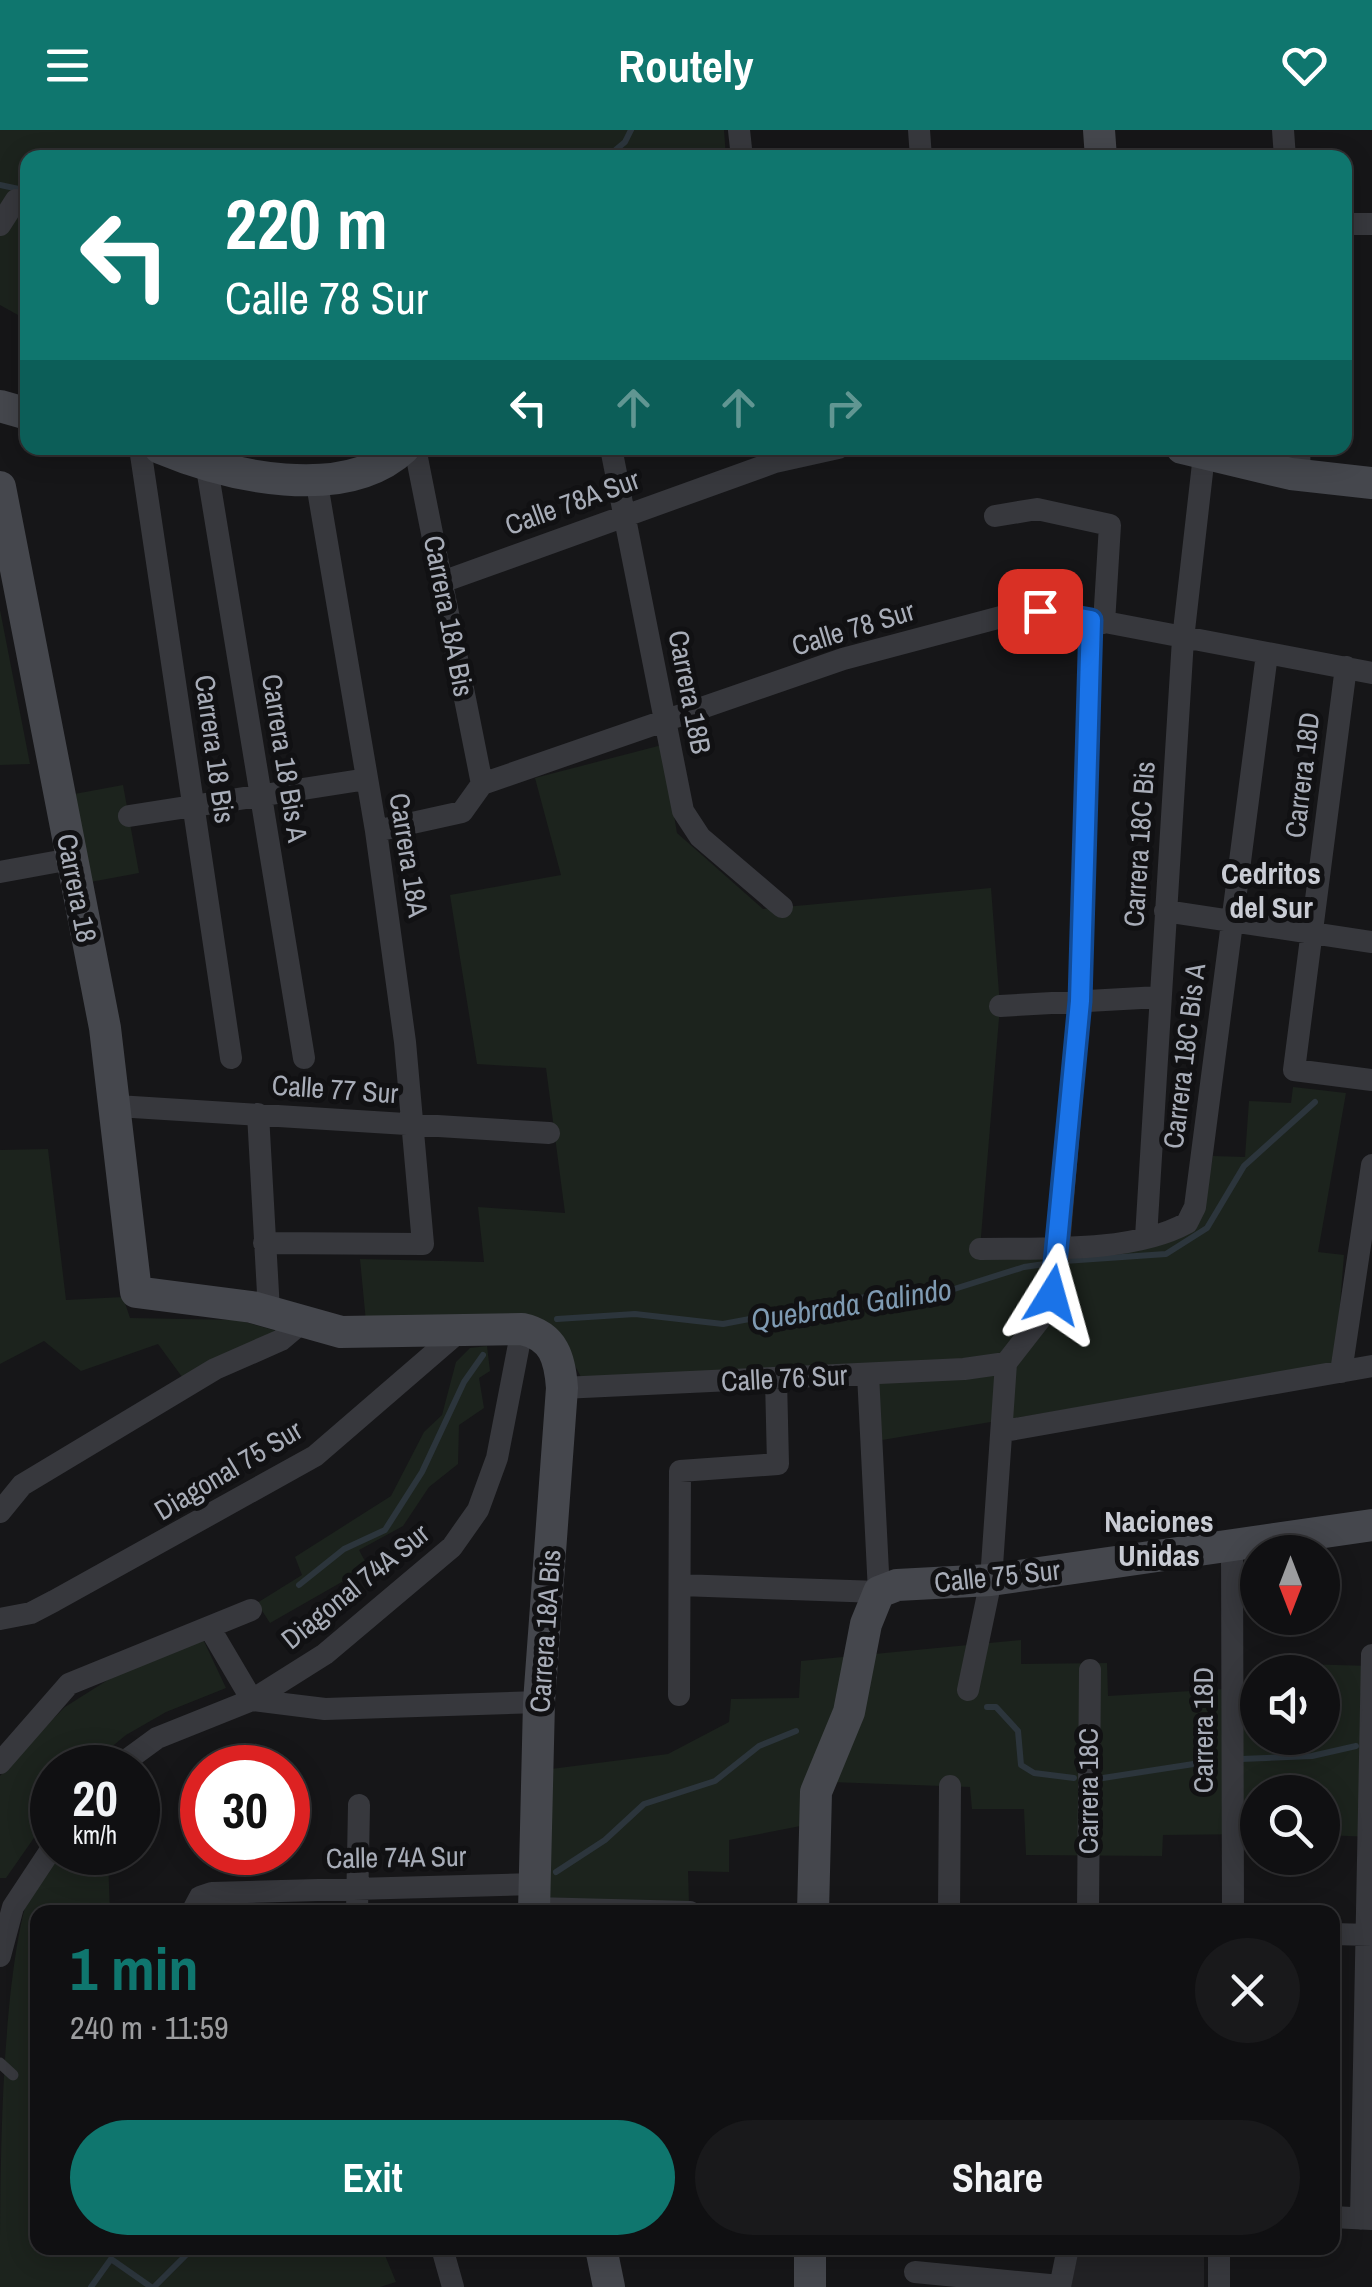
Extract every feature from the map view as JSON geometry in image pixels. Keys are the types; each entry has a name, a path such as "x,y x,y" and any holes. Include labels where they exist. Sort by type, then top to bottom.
{"street":[{"path":"0,225 16,200"},
{"name":"Carrera 18 Bis","path":"141,455 231,1058"},
{"name":"Carrera 18 Bis A","path":"182,455 261,796 304,1058"},
{"path":"185,455 252,477 316,478 374,467 393,455"},
{"name":"Carrera 18A Bis","path":"416,455 482,784"},
{"name":"Carrera 18B","path":"613,455 683,811 690,824 782,907"},
{"name":"Calle 78A Sur","path":"442,582 625,514 775,462 806,455"},
{"name":"Carrera 18C Bis","path":"1146,1237 1193,455"},
{"path":"1236,455 1300,461 1372,483"},
{"name":"Carrera 18A","path":"264,1243 422,1244 406,1042 376,831 316,478"},
{"name":"Carrera 18","path":"0,487 117,1106 136,1292 268,1312"},
{"path":"968,1690 991,1580 1006,1363 1041,1318 1057,1259 1080,1001 1098,621 1110,526 1038,510 995,516"},
{"name":"Calle 78 Sur","path":"376,831 462,812 482,784 843,660 1020,612 1098,621 1372,673"},
{"name":"Carrera 18C Bis A","path":"1146,1237 1187,1223 1195,1207 1266,654"},
{"name":"Carrera 18D","path":"1346,667 1294,1070 1372,1080"},
{"path":"129,816 367,779"},
{"path":"0,872 71,859"},
{"path":"1164,911 1372,942"},
{"path":"1000,1006 1159,997"},
{"name":"Calle 77 Sur","path":"117,1106 549,1133"},
{"path":"258,1114 268,1312 300,1324 341,1332 522,1329"},
{"path":"1341,1372 1372,1165"},
{"path":"980,1249 1057,1259 1146,1237"},
{"path":"0,1512 22,1485 215,1368 282,1340 300,1324"},
{"name":"Carrera 18A Bis","path":"522,1329 543,1337 555,1350 562,1388 539,1702 534,1902"},
{"name":"Diagonal 74A Sur","path":"148,1745 196,1719 252,1700 326,1654 452,1548 478,1510 497,1458 522,1329"},
{"name":"Diagonal 75 Sur","path":"0,1619 54,1601 315,1456 461,1330"},
{"name":"Calle 76 Sur","path":"562,1388 868,1374 1006,1363"},
{"path":"1004,1430 1372,1366"},
{"path":"813,1905 816,1792 849,1712 866,1624 879,1592 868,1374"},
{"path":"679,1696 680,1471 778,1464 776,1379"},
{"name":"Calle 75 Sur","path":"680,1586 879,1592 897,1585 991,1580 1372,1525"},
{"name":"Carrera 18D","path":"1232,1547 1233,1905"},
{"path":"0,1763 69,1684 251,1610"},
{"path":"209,1627 252,1700 326,1709 539,1702"},
{"path":"1340,2217 1366,2219 1372,1655"},
{"name":"Carrera 18C","path":"1088,1905 1090,1670"},
{"path":"949,1905 950,1786"},
{"path":"357,1905 359,1805"},
{"path":"0,1956 9,1899 30,1874"},
{"name":"Calle 74A Sur","path":"196,1905 358,1886 581,1905"},
{"path":"1340,1934 1369,1935"},
{"path":"444,2255 453,2287"},
{"path":"602,2255 609,2287"},
{"path":"810,2255 810,2287"},
{"path":"915,2272 1060,2287 1067,2255"},
{"path":"1219,2255 1219,2287"}],"lane":[{"path":"0,2063 13,2074"}],"shaded area":[{"path":"0,130 724,130 725,150 20,150 20,316 0,305"},
{"path":"0,610 30,764 0,765"},
{"path":"662,745 677,833 763,909 991,888 1000,1006 980,1249 1071,1252 1203,1210 1213,1156 1245,1157 1249,1101 1291,1103 1293,1087 1346,1093 1318,1252 1344,1255 1335,1365 876,1441 872,1369 581,1377 564,1345 366,1322 360,1259 484,1262 478,1207 565,1213 546,1068 477,1064 450,895 561,875 535,778"},
{"path":"123,785 139,873 85,883 69,795"},
{"path":"48,1149 66,1300 123,1297 130,1318 238,1320 277,1331 185,1381 158,1344 81,1371 44,1341 0,1364 0,1150"},
{"path":"487,1346 490,1371 479,1378 484,1408 459,1425 458,1464 429,1487 403,1526 359,1550 368,1567 270,1623 257,1603 302,1575 295,1557 391,1496 424,1432 442,1415 456,1362 470,1348"},
{"path":"202,1637 226,1688 166,1712 114,1745 30,1745 30,1844 6,1878 0,1878 0,1776 65,1707 114,1676"},
{"path":"1021,1640 1021,1664 1107,1663 1108,1696 1240,1688 1240,1755 1340,1755 1340,1665 1372,1666 1372,1837 1340,1836 1340,1775 1240,1775 1240,1834 1163,1835 1162,1856 1026,1855 1024,1809 972,1809 970,1787 830,1782 826,1821 729,1840 729,1872 688,1871 689,1902 541,1901 551,1769 668,1754 729,1722 731,1699 799,1698 801,1661"},
{"path":"44,1875 109,1875 110,1905 30,1905 30,2255 385,2255 396,2282 380,2287 0,2287 7,2033 28,1896"},
{"path":"1078,2255 1204,2255 1204,2287 1071,2287"}],"waterway":[{"path":"616,150 631,130"},
{"path":"0,185 20,189"},
{"name":"Quebrada Galindo","path":"1064,1261 1166,1254 1207,1228 1244,1166 1315,1102"},
{"name":"Quebrada Galindo","path":"557,1319 635,1314 723,1324 871,1296 951,1290 1024,1267 1052,1263"},
{"name":"Quebrada Galindo","path":"299,1585 344,1549 385,1530 422,1472 464,1382 483,1355"},
{"path":"987,1707 996,1707 1018,1731 1021,1765 1034,1773 1074,1778"},
{"path":"556,1872 605,1840 644,1804 715,1781 759,1746 796,1731"},
{"path":"1241,1759 1312,1756 1356,1746"},
{"path":"1103,1778 1213,1761"},
{"path":"154,2287 186,2255"},
{"path":"91,2287 111,2259 151,2287"}],"district":[{"name":"Cedritos del Sur","path":"1271,890"},
{"name":"Naciones Unidas","path":"1159,1538"}],"route":[{"path":"1040,611 1091,620 1080,1001 1052,1295"}]}
